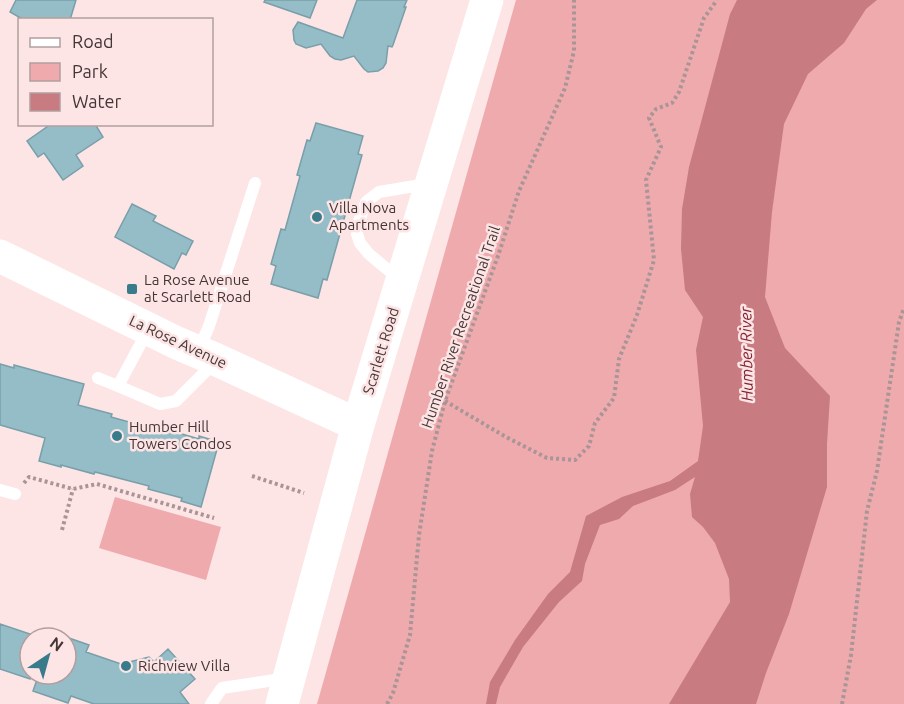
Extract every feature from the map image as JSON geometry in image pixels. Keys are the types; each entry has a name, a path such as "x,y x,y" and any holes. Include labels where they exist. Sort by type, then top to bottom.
{"main road":[{"name":"Scarlett Road","path":"285,691 358,425 487,0"},
{"name":"La Rose Avenue","path":"0,256 148,329 358,425"}],"lane":[{"path":"98,378 160,404 176,401 207,356 209,326 255,183"},
{"path":"402,281 369,254 360,243 357,234 358,224 366,202 378,192 431,184"},
{"path":"118,386 148,329"},
{"path":"0,490 15,494"},
{"path":"211,704 222,688 285,691"}],"path":[{"name":"Humber River Recreational Trail","path":"387,704 393,693 410,635 420,525 432,451 445,401 519,191 565,88 574,51 574,0"},
{"path":"445,401 547,458 575,460 589,446 595,423 614,398 619,359 637,315 654,260 646,180 661,147 649,118 656,109 672,103 679,92 704,18 717,0"},
{"path":"842,704 867,511 877,471 899,322 904,308"},
{"path":"252,476 304,493"},
{"path":"15,494 29,477 73,489 97,484 214,518"},
{"path":"63,530 73,489"}],"green space":[{"path":"516,0 904,0 904,704 317,704"},
{"path":"115,497 221,527 206,580 99,548"}],"water":[{"name":"Humber River","path":"737,0 877,0 866,9 844,43 808,74 784,124 772,212 765,297 785,348 830,396 827,487 789,614 756,704 669,704 730,602 729,579 715,543 692,517 690,494 695,477 675,490 633,506 619,519 600,525 585,564 582,581 559,602 523,647 500,687 496,704 486,704 490,682 515,640 548,594 570,572 586,516 622,497 670,481 698,461 703,426 696,350 703,317 685,290 681,249 682,209 689,167 730,14"}],"building":[{"path":"16,0 76,0 71,18 20,18 10,12"},
{"path":"265,0 317,0 310,18 264,2"},
{"path":"357,0 407,0 393,45 388,46 386,63 383,68 368,72 354,56 341,60 335,59 321,44 306,48 296,44 293,30 298,22 343,38"},
{"name":"Villa Nova Apartments","path":"316,123 363,136 358,154 362,155 327,280 323,279 318,298 271,284 276,266 271,264 281,229 285,230 307,140 310,141"},
{"path":"48,126 96,126 103,137 76,155 83,166 63,180 44,153 38,157 27,141"},
{"path":"132,204 156,216 153,221 193,241 186,255 182,253 174,269 115,237"},
{"name":"Humber Hill Towers Condos","path":"0,364 14,368 14,365 84,384 78,405 112,414 111,417 165,432 165,429 219,442 201,507 181,501 182,498 148,489 149,486 39,461 45,438 0,425"},
{"path":"0,624 18,630 18,675 0,669"},
{"name":"Richview Villa","path":"78,641 89,645 86,652 121,664 149,657 154,662 168,649 195,679 180,692 189,704 94,704 71,696 68,703 33,691 35,686 78,686"}],"place":[{"name":"Villa Nova Apartments","path":"317,217"},
{"name":"La Rose Avenue at Scarlett Road","path":"132,289"},
{"name":"Humber Hill Towers Condos","path":"117,436"},
{"name":"Richview Villa","path":"126,666"}]}
